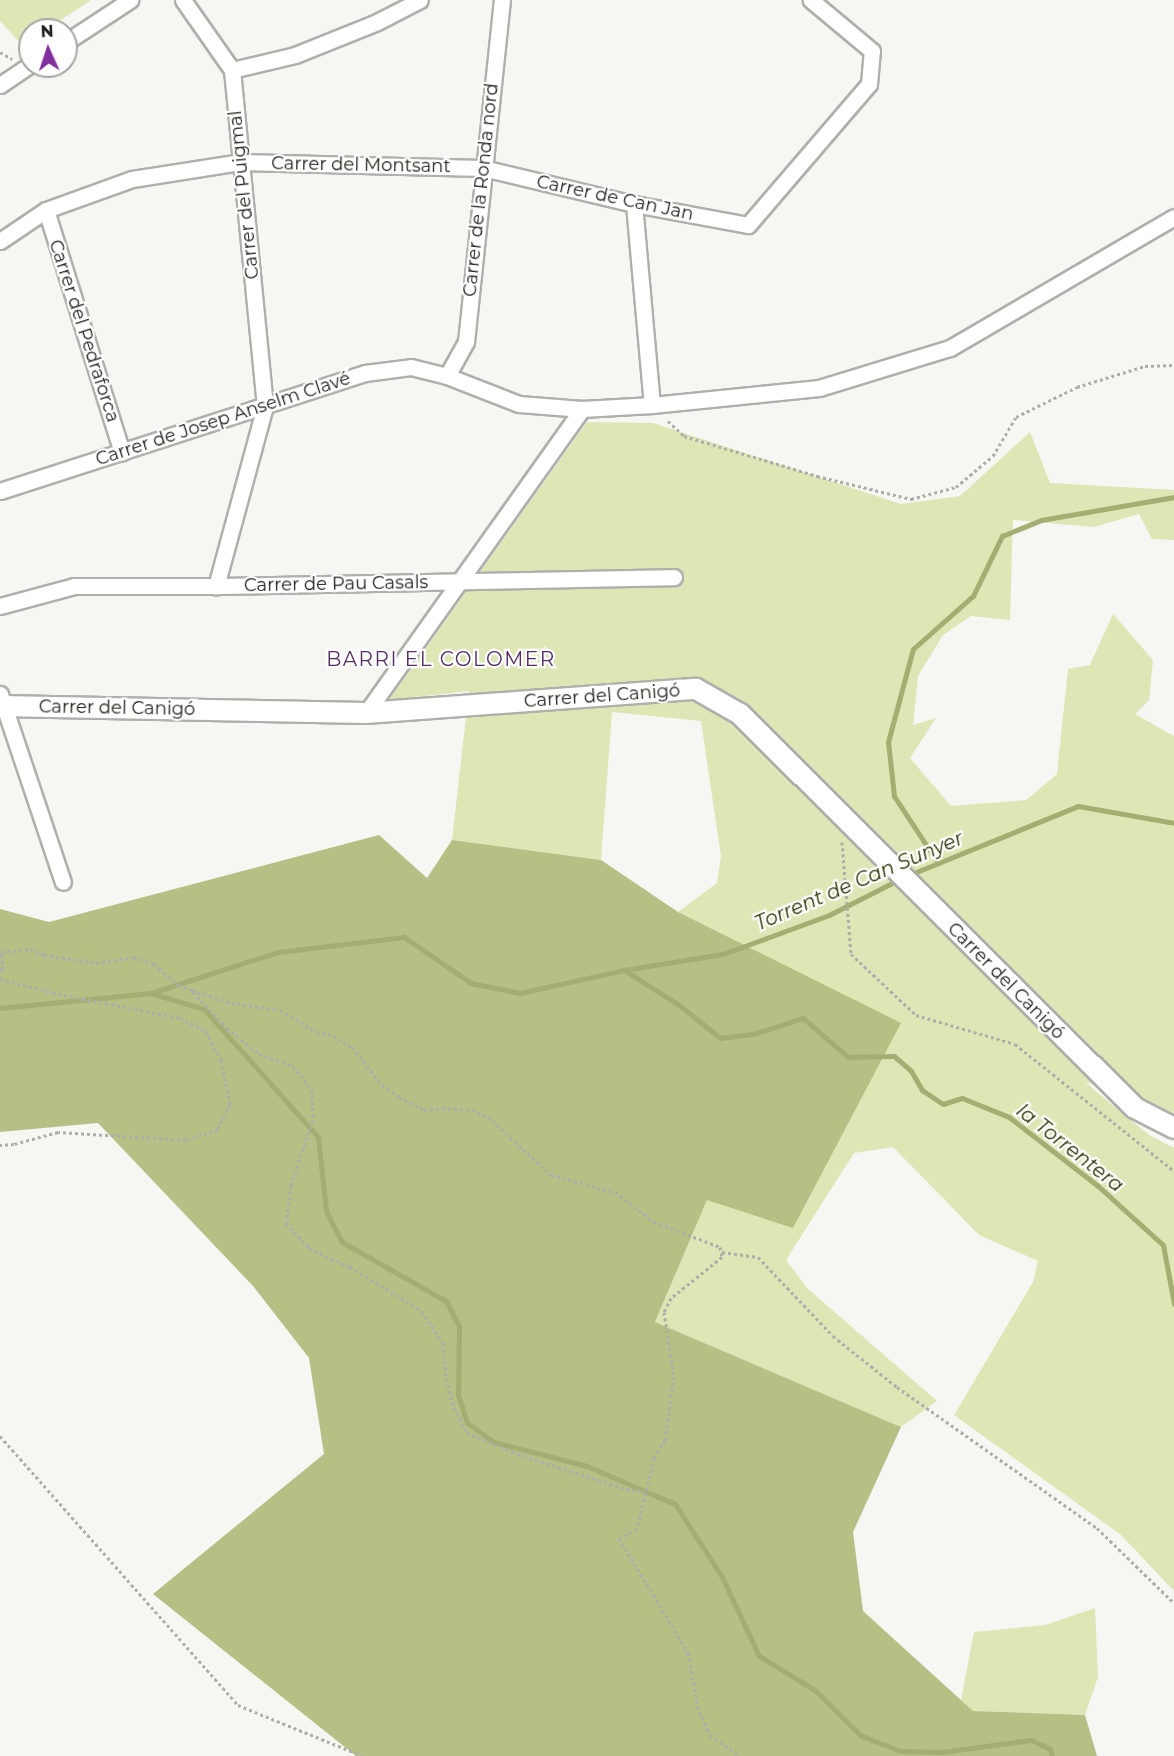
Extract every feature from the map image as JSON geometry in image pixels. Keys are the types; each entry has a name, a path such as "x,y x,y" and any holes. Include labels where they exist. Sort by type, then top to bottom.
{"street":[{"path":"78,34 130,0"},
{"path":"183,0 232,70 295,55 377,22 420,0"},
{"name":"Carrer de la Ronda nord","path":"447,376 466,342 502,0"},
{"name":"Carrer de Can Jan","path":"483,168 634,204 748,225 869,84 872,51 811,0"},
{"name":"Carrer del Puigmal","path":"232,70 265,406"},
{"path":"0,85 18,73"},
{"name":"Carrer del Montsant","path":"0,241 46,210 132,179 240,162 483,168"},
{"path":"634,204 651,405"},
{"name":"Carrer del Pedraforca","path":"46,210 122,452"},
{"name":"Carrer de Josep Anselm Clavé","path":"0,491 365,373 411,367 447,376 519,404 582,408 651,405 819,388 950,348 1174,217"},
{"path":"216,586 265,406"},
{"path":"366,713 582,408"},
{"name":"Carrer de Pau Casals","path":"0,606 74,586 216,586 674,577"},
{"name":"Carrer del Canigó","path":"1,702 366,713 696,689 740,714 1135,1108 1174,1128"},
{"path":"1,702 63,882"}],"path":[{"path":"651,405 684,436 817,476 911,499 956,487 993,456 1016,417 1077,387 1145,366 1174,365"},
{"path":"840,814 851,954 916,1015 1015,1044 1174,1171"},
{"path":"0,970 3,969 1,952 30,949 45,955 96,963 134,957 154,964 178,985 231,1003 280,1010 316,1032 333,1036 352,1047 382,1085 399,1097 424,1110 448,1108 472,1110 488,1117 551,1175 615,1192 654,1222 720,1247 722,1257 671,1298 664,1312 674,1377 665,1440 654,1458 637,1529 619,1538 688,1653 699,1712 710,1735 740,1756"},
{"path":"0,979 58,994 180,1018 206,1031 221,1060 230,1104 218,1129 186,1140 58,1132 14,1144 0,1145"},
{"path":"192,990 227,1028 259,1054 293,1066 312,1090 313,1120 291,1185 286,1223 309,1248 350,1267 422,1311 443,1343 446,1379 454,1407 467,1433 527,1457 626,1489 645,1491"},
{"path":"721,1252 758,1257 833,1336 897,1387 1097,1528 1174,1604"},
{"path":"0,1436 238,1705 363,1756"}],"green space":[{"path":"0,0 90,0 64,18 18,18 18,41 0,21"},
{"path":"587,422 653,423 901,504 960,496 1030,432 1050,483 1174,490 1174,540 1152,539 1139,514 1094,527 1013,520 1010,620 971,616 943,635 918,676 913,725 936,718 910,758 951,806 1026,800 1057,774 1068,669 1090,665 1113,614 1153,660 1149,700 1135,714 1174,736 1174,1114 1153,1103 1085,1082 1149,1135 1174,1148 1174,1591 1121,1535 954,1415 1033,1282 1038,1261 979,1235 893,1147 854,1153 786,1260 807,1288 937,1401 901,1427 655,1322 707,1200 900,1023 678,912 717,883 721,856 701,721 612,712 601,860 452,840 469,691 389,700"},
{"path":"379,835 427,878 452,840 601,860 678,912 901,1023 793,1228 707,1200 655,1322 901,1427 853,1532 863,1611 973,1711 1085,1715 1097,1756 356,1756 153,1594 324,1454 309,1358 253,1286 98,1123 0,1132 0,909 49,922"},
{"path":"1095,1608 1098,1677 1085,1715 973,1711 961,1700 974,1632 1045,1625"}],"waterway":[{"path":"938,863 894,796 888,742 913,649 973,596 1002,536 1041,520 1174,497"},
{"name":"Torrent de Can Sunyer","path":"909,875 1078,806 1174,823"},
{"name":"Torrent de Can Sunyer","path":"0,1008 151,993 278,952 404,937 471,983 520,993 624,970 723,954 829,915 900,879"},
{"name":"la Torrentera","path":"624,970 679,1005 720,1038 753,1034 803,1018 848,1057 894,1056 911,1071 922,1090 943,1104 962,1098 1009,1117 1098,1186 1163,1245 1174,1304"},
{"path":"151,993 204,1009 318,1137 326,1211 342,1242 446,1301 459,1327 458,1395 467,1423 494,1442 587,1466 675,1504 722,1577 759,1656 815,1690 860,1735 900,1751 942,1752 1031,1740 1050,1749 1052,1756"}],"district":[{"name":"BARRI EL COLOMER","path":"441,659"}]}
